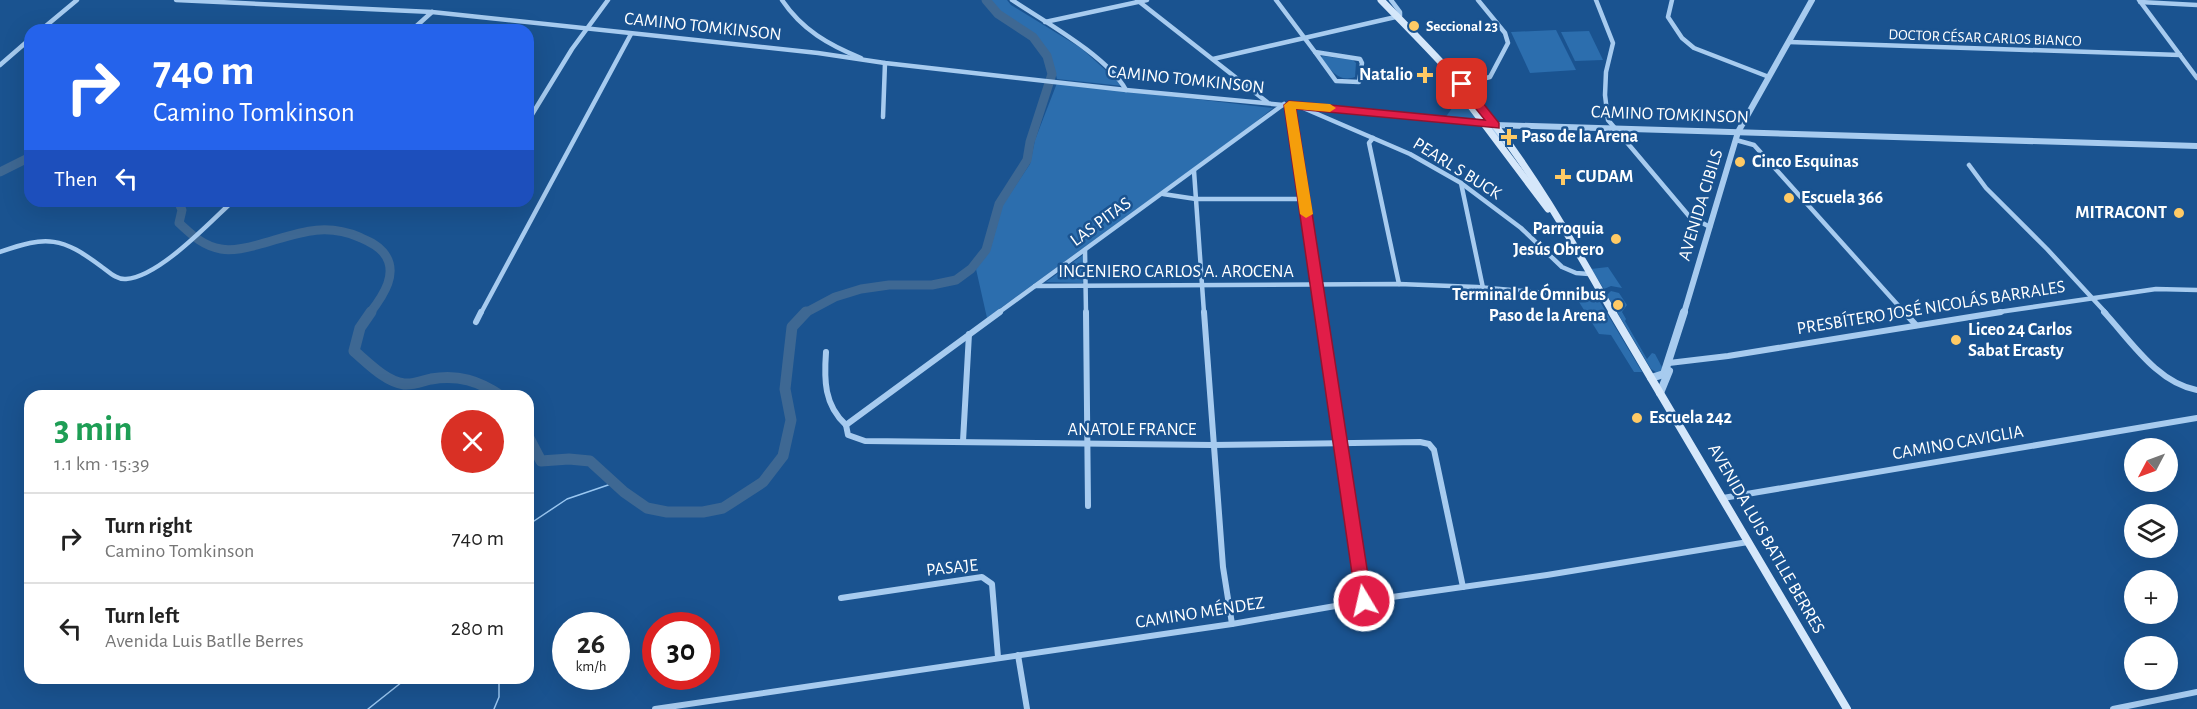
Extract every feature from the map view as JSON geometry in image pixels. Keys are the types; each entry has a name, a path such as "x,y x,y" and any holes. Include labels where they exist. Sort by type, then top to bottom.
{"main road":[{"name":"AVENIDA LUIS BATLLE BERRES","path":"1381,0 1416,35 1459,85 1565,232"},
{"name":"AVENIDA LUIS BATLLE BERRES","path":"1459,85 1467,100 1515,152 1546,197 1603,298 1724,498 1847,709"}],"street":[{"path":"48,24 76,0"},
{"name":"CAMINO TOMKINSON","path":"176,0 432,12 818,53 870,62 1126,90 1490,125 2197,146"},
{"path":"534,111 572,49 608,0"},
{"path":"782,0 791,14 810,33 870,62"},
{"path":"1012,0 1089,52 1121,81 1126,90"},
{"path":"1045,22 1147,0"},
{"path":"1276,0 1314,52 1336,81 1359,82 1362,63 1360,59 1314,52"},
{"name":"AVENIDA LUIS BATLLE BERRES","path":"1391,0 1401,14 1398,16"},
{"path":"1459,85 1490,77 1508,44 1505,33 1478,0"},
{"path":"1596,0 1613,43 1607,67 1605,95 1608,120 1689,216 1710,227"},
{"path":"1672,0 1668,17 1686,43 1703,52 1769,77"},
{"name":"AVENIDA CIBILS","path":"1660,393 1670,369 1669,363 1738,132 1812,0"},
{"path":"1138,1 1269,103"},
{"path":"2140,1 2197,5"},
{"path":"2140,1 2197,78"},
{"path":"418,24 432,12"},
{"path":"1213,59 1398,16"},
{"path":"476,322 631,34"},
{"name":"DOCTOR CÉSAR CARLOS BIANCO","path":"1789,42 2180,55"},
{"path":"0,65 24,44"},
{"path":"883,117 885,63"},
{"path":"1287,104 1304,199 1364,601"},
{"name":"LAS PITAS","path":"846,425 1287,104"},
{"name":"PEARL S BUCK","path":"1297,105 1410,154 1461,183 1521,228 1562,267 1576,273 1589,274"},
{"path":"1373,138 1369,143 1399,284"},
{"path":"1736,140 1754,145 1916,325"},
{"path":"1969,165 1986,188 2047,249 2164,377 2185,388 2197,390"},
{"path":"1194,171 1223,567 1232,624"},
{"path":"1461,183 1483,288"},
{"path":"1163,194 1196,199 1304,199"},
{"path":"0,252 34,243 62,243 72,246 117,278 127,279 144,273 187,244 227,207"},
{"path":"1085,250 1088,285 1086,444 1088,506"},
{"name":"INGENIERO CARLOS A. AROCENA","path":"1035,286 1399,284 1603,298"},
{"name":"PRESBÍTERO JOSÉ NICOLÁS BARRALES","path":"1669,363 1728,356 2156,289 2197,290"},
{"path":"963,441 969,334"},
{"path":"826,352 827,396 832,411 846,425"},
{"path":"1651,378 1664,374 1669,363"},
{"name":"CAMINO CAVIGLIA","path":"1724,498 2197,418"},
{"name":"ANATOLE FRANCE","path":"846,425 845,433 859,440 1215,445 1420,442 1429,444 1434,450 1463,587"},
{"name":"CAMINO MÉNDEZ","path":"655,709 1232,624 1364,601 1748,542"},
{"name":"PASAJE","path":"841,598 982,577 992,584 998,657"},
{"path":"1018,655 1027,709"},
{"path":"2113,709 2138,706 2197,692"}],"shaded area":[{"path":"989,0 1007,0 1011,5 1081,48 1123,86 1057,79 1049,54 1040,41 1028,30 1000,12"},
{"path":"1556,30 1576,70 1530,73 1511,32"},
{"path":"1589,31 1603,60 1575,61 1561,32"},
{"path":"1321,57 1353,60 1356,63 1355,77 1344,78 1335,74"},
{"path":"1057,83 1273,108 987,318 976,269 987,249 991,230 1004,203 1030,164 1035,140"},
{"path":"1460,97 1476,119 1475,120 1445,118"},
{"path":"1083,255 1084,281 1082,283 1046,282"},
{"path":"1608,267 1622,288 1611,286 1604,289 1591,269"},
{"path":"1611,291 1619,293 1627,305 1622,312 1625,321 1647,359 1652,353 1655,354 1664,371 1659,374 1651,369 1607,295"},
{"path":"1560,297 1599,300 1642,372 1634,372 1611,335 1599,334 1579,302"}],"waterway":[{"path":"805,313 835,297 861,289 889,285 932,285 956,280 971,269 986,250 999,204 1027,160 1030,142 1052,74 1047,56 1033,37 998,14 986,0"},
{"path":"0,172 24,160"},
{"path":"181,207 179,223 203,243 215,248 230,250 244,248 320,230 346,232 372,243 383,252 388,260 390,276 384,292 370,313"},
{"path":"371,312 360,328 354,351 390,379 407,384 450,377 468,380 491,390"},
{"path":"534,448 541,461 569,459 590,461 624,492 647,508 667,512 703,512 723,508 763,482 783,456 791,420 785,389 792,327 805,313"},
{"path":"534,521 567,499 614,483"},
{"path":"368,709 399,684"},
{"path":"494,709 499,697 499,684"}],"slow traffic":[{"path":"1306,214 1289,105 1330,108"}],"place":[{"name":"Seccional 23","path":"1414,26"},
{"name":"Natalio","path":"1425,75"},
{"name":"Paso de la Arena","path":"1509,137"},
{"name":"Cinco Esquinas","path":"1740,162"},
{"name":"CUDAM","path":"1563,177"},
{"name":"Escuela 366","path":"1789,198"},
{"name":"MITRACONT","path":"2179,213"},
{"name":"Parroquia Jesús Obrero","path":"1616,239"},
{"name":"Terminal de Ómnibus Paso de la Arena","path":"1618,305"},
{"name":"Liceo 24 Carlos Sabat Ercasty","path":"1956,340"},
{"name":"Escuela 242","path":"1637,418"}],"route":[{"path":"1364,601 1289,105 1495,125 1462,84"}]}
